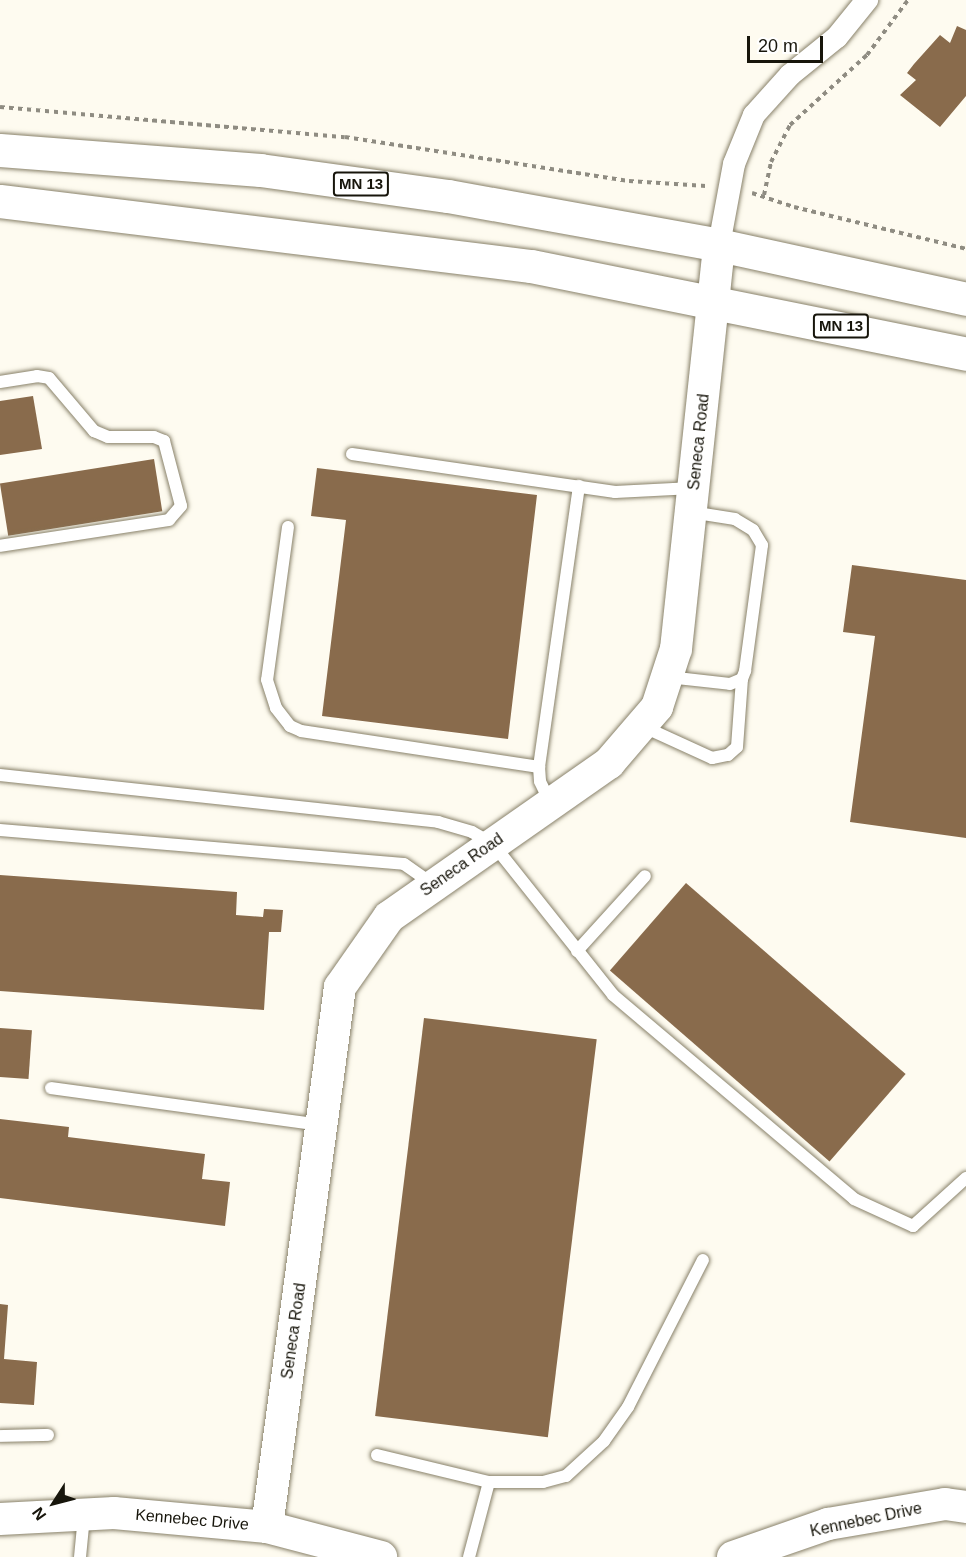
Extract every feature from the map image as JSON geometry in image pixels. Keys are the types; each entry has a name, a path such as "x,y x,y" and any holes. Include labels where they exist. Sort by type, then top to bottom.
{"highway":[{"name":"MN 13","path":"0,150 260,170 448,196 719,245 966,299"},
{"name":"MN 13","path":"0,201 510,263 715,301 966,354"}],"street":[{"path":"719,245 739,144 764,100 837,37 867,0"},
{"name":"Seneca Road","path":"267,1527 340,987 389,917 609,763 657,707 676,650 715,301 719,245"},
{"name":"Kennebec Drive","path":"733,1557 828,1524 945,1504 966,1507"},
{"name":"Kennebec Drive","path":"0,1519 114,1513 267,1527 381,1557"}],"lane":[{"path":"0,382 38,376 49,378 94,431 108,437 154,437 164,441 181,506 169,520 0,546"},
{"path":"352,454 615,492 693,500 753,530 762,545 742,679 737,747 728,755 712,758 641,726"},
{"path":"550,804 539,767 579,486"},
{"path":"288,527 267,680 276,708 290,726 301,731 539,767"},
{"path":"667,677 730,684 742,679"},
{"path":"0,775 438,822 472,832 493,844 613,995 854,1199 913,1226 966,1178"},
{"path":"0,830 404,864 434,885"},
{"path":"577,951 645,876"},
{"path":"51,1088 322,1125"},
{"path":"377,1455 489,1482 543,1482 566,1476 604,1441 628,1407 703,1260"},
{"path":"0,1436 48,1435"},
{"path":"469,1557 489,1482"},
{"path":"80,1557 84,1515"}],"path":[{"path":"764,195 771,162 790,125 867,55 908,0"},
{"path":"0,107 345,137 629,181 730,189 764,195 795,207 966,249"}],"building":[{"path":"957,26 966,30 966,96 940,127 900,95 916,80 907,73 914,64 940,35 950,43"},
{"path":"33,396 42,449 0,455 0,401"},
{"path":"154,459 162,511 8,536 0,483"},
{"path":"317,468 537,495 508,739 322,716 346,520 311,516"},
{"path":"852,565 966,580 966,838 850,822 875,636 843,632"},
{"path":"0,875 237,892 236,915 263,917 264,909 283,910 281,932 269,932 264,1010 0,991"},
{"path":"686,883 906,1074 830,1161 610,971"},
{"path":"424,1018 597,1039 548,1437 375,1416"},
{"path":"0,1028 32,1030 29,1079 0,1077"},
{"path":"0,1119 69,1127 68,1137 205,1154 202,1179 230,1182 225,1226 0,1198"},
{"path":"0,1304 8,1305 4,1359 37,1362 34,1405 0,1403"}]}
